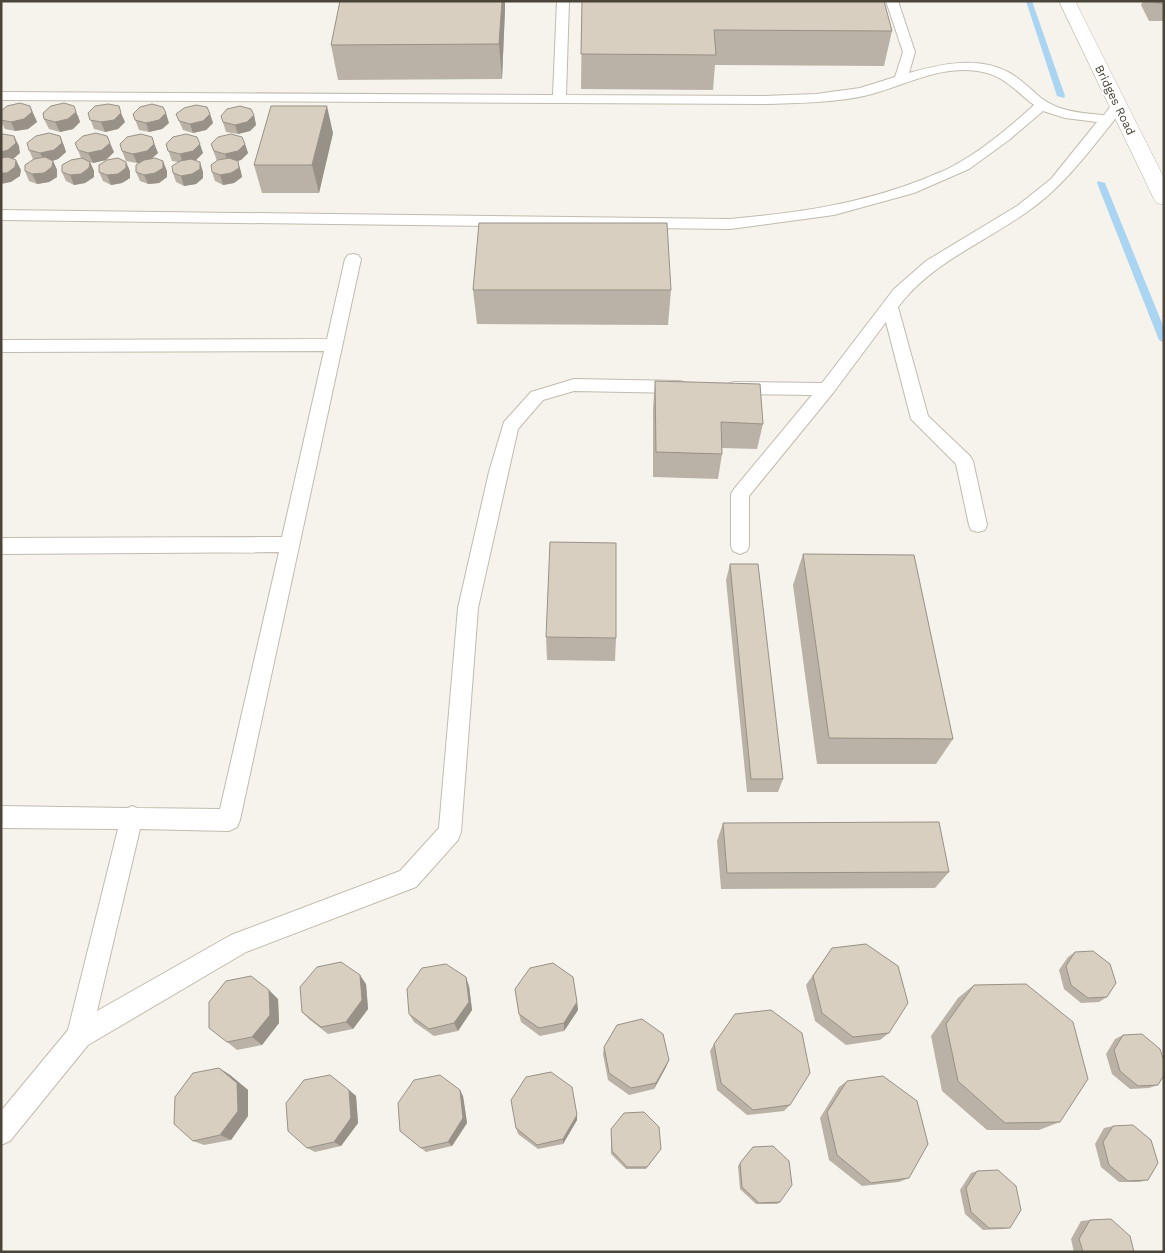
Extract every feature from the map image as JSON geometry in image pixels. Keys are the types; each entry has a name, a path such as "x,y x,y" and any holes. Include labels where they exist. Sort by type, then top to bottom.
{"street":[{"name":"Bridges Road","path":"1067,1 1113,112 1164,198"}],"lane":[{"path":"559,99 563,1"},
{"path":"892,1 909,52 901,79"},
{"path":"1,96 764,100 816,98 862,92 901,79 950,68 988,70 1002,74 1042,105 1069,116 1113,112"},
{"path":"1,216 730,224 791,218 849,208 902,194 963,167 1018,128 1042,105"},
{"path":"740,546 740,494 827,389 900,293 930,264 1022,209 1056,182 1113,112"},
{"path":"1,817 229,820 353,259"},
{"path":"890,306 920,419 964,461 978,525"},
{"path":"1,346 334,345"},
{"path":"1,1132 80,1036 239,943 408,878 450,832 468,608 498,472 510,427 537,396 574,385 827,389"},
{"path":"1,546 290,544"},
{"path":"80,1036 132,818"}],"building":[{"path":"340,1 502,1 499,44 331,45"},
{"path":"582,1 884,1 892,31 714,30 716,55 581,54"},
{"path":"20,103 30,106 32,112 24,119 11,122 1,120 1,111 7,106"},
{"path":"64,103 74,106 76,112 68,119 55,122 44,119 43,113 51,106"},
{"path":"108,104 119,106 121,113 114,120 101,122 90,120 88,113 95,106"},
{"path":"152,104 163,107 166,113 159,120 146,123 135,120 133,114 140,107"},
{"path":"196,105 207,107 210,114 203,121 190,124 179,121 176,114 184,108"},
{"path":"240,106 251,109 254,115 247,122 235,125 223,122 221,116 227,109"},
{"path":"271,106 327,106 312,165 254,165"},
{"path":"49,133 60,136 62,143 54,150 40,153 29,150 27,143 36,136"},
{"path":"96,133 107,136 110,143 102,150 88,153 78,150 75,143 83,136"},
{"path":"1,134 14,136 16,143 8,150 1,152"},
{"path":"141,134 152,137 154,144 147,151 133,154 122,151 120,144 127,137"},
{"path":"186,134 197,137 200,144 193,151 180,154 168,151 166,144 173,137"},
{"path":"231,134 242,137 245,144 238,151 225,154 214,151 211,144 218,137"},
{"path":"8,157 16,160 15,167 7,173 1,173 1,158"},
{"path":"45,157 53,161 52,167 44,173 32,174 25,171 25,165 34,159"},
{"path":"82,158 90,162 89,168 81,174 70,175 62,172 62,165 71,160"},
{"path":"118,158 126,162 126,168 118,174 107,175 99,172 99,165 107,160"},
{"path":"155,158 163,161 163,168 155,173 144,175 136,172 136,165 144,160"},
{"path":"229,158 238,161 239,168 231,173 220,175 212,172 211,165 218,160"},
{"path":"191,159 200,162 200,169 192,174 181,176 173,173 172,166 180,161"},
{"path":"479,223 667,223 671,290 473,290"},
{"path":"655,381 760,384 763,424 721,422 722,454 656,452"},
{"path":"550,542 616,543 616,638 546,637"},
{"path":"803,554 914,555 953,739 829,738"},
{"path":"730,564 758,564 783,779 751,779"},
{"path":"939,822 949,872 727,873 723,823"},
{"path":"866,944 898,966 908,1003 889,1033 853,1037 822,1013 813,976 832,948"},
{"path":"1093,951 1110,964 1116,983 1107,997 1088,998 1071,985 1066,966 1075,952"},
{"path":"341,962 360,975 362,1000 346,1022 321,1027 302,1012 300,987 317,967"},
{"path":"553,963 573,977 577,1002 564,1023 539,1028 519,1014 515,989 530,968"},
{"path":"446,964 466,977 469,1002 454,1023 429,1029 409,1014 407,989 422,968"},
{"path":"251,976 269,990 270,1015 252,1037 227,1042 209,1028 209,1002 226,981"},
{"path":"1026,984 1073,1022 1088,1079 1060,1122 1005,1123 958,1081 946,1024 974,985"},
{"path":"771,1010 802,1033 810,1073 790,1105 753,1110 721,1083 714,1044 735,1014"},
{"path":"642,1019 663,1034 669,1060 656,1083 631,1088 609,1073 604,1047 617,1025"},
{"path":"1142,1034 1160,1049 1164,1061 1164,1075 1158,1085 1138,1086 1120,1071 1114,1050 1123,1035"},
{"path":"219,1068 237,1083 238,1111 220,1135 193,1141 174,1124 175,1097 193,1073"},
{"path":"551,1072 572,1087 577,1115 563,1139 537,1145 516,1128 511,1100 526,1077"},
{"path":"330,1075 349,1090 351,1118 334,1142 307,1148 288,1131 286,1103 304,1080"},
{"path":"440,1075 460,1090 463,1118 448,1142 421,1148 400,1131 398,1103 414,1080"},
{"path":"883,1076 917,1101 928,1144 909,1178 871,1183 837,1155 827,1112 847,1081"},
{"path":"644,1112 659,1127 661,1149 647,1167 627,1167 612,1151 611,1129 624,1113"},
{"path":"1133,1125 1151,1140 1158,1163 1148,1180 1128,1181 1109,1165 1103,1142 1113,1126"},
{"path":"773,1146 789,1161 792,1185 780,1202 759,1203 742,1187 740,1163 753,1147"},
{"path":"998,1170 1016,1186 1021,1210 1010,1228 989,1228 971,1212 966,1188 977,1171"},
{"path":"1111,1219 1130,1236 1134,1252 1083,1252 1079,1239 1090,1220"}],"waterway":[{"path":"1029,1 1061,96"},
{"path":"1101,183 1164,340"}]}
